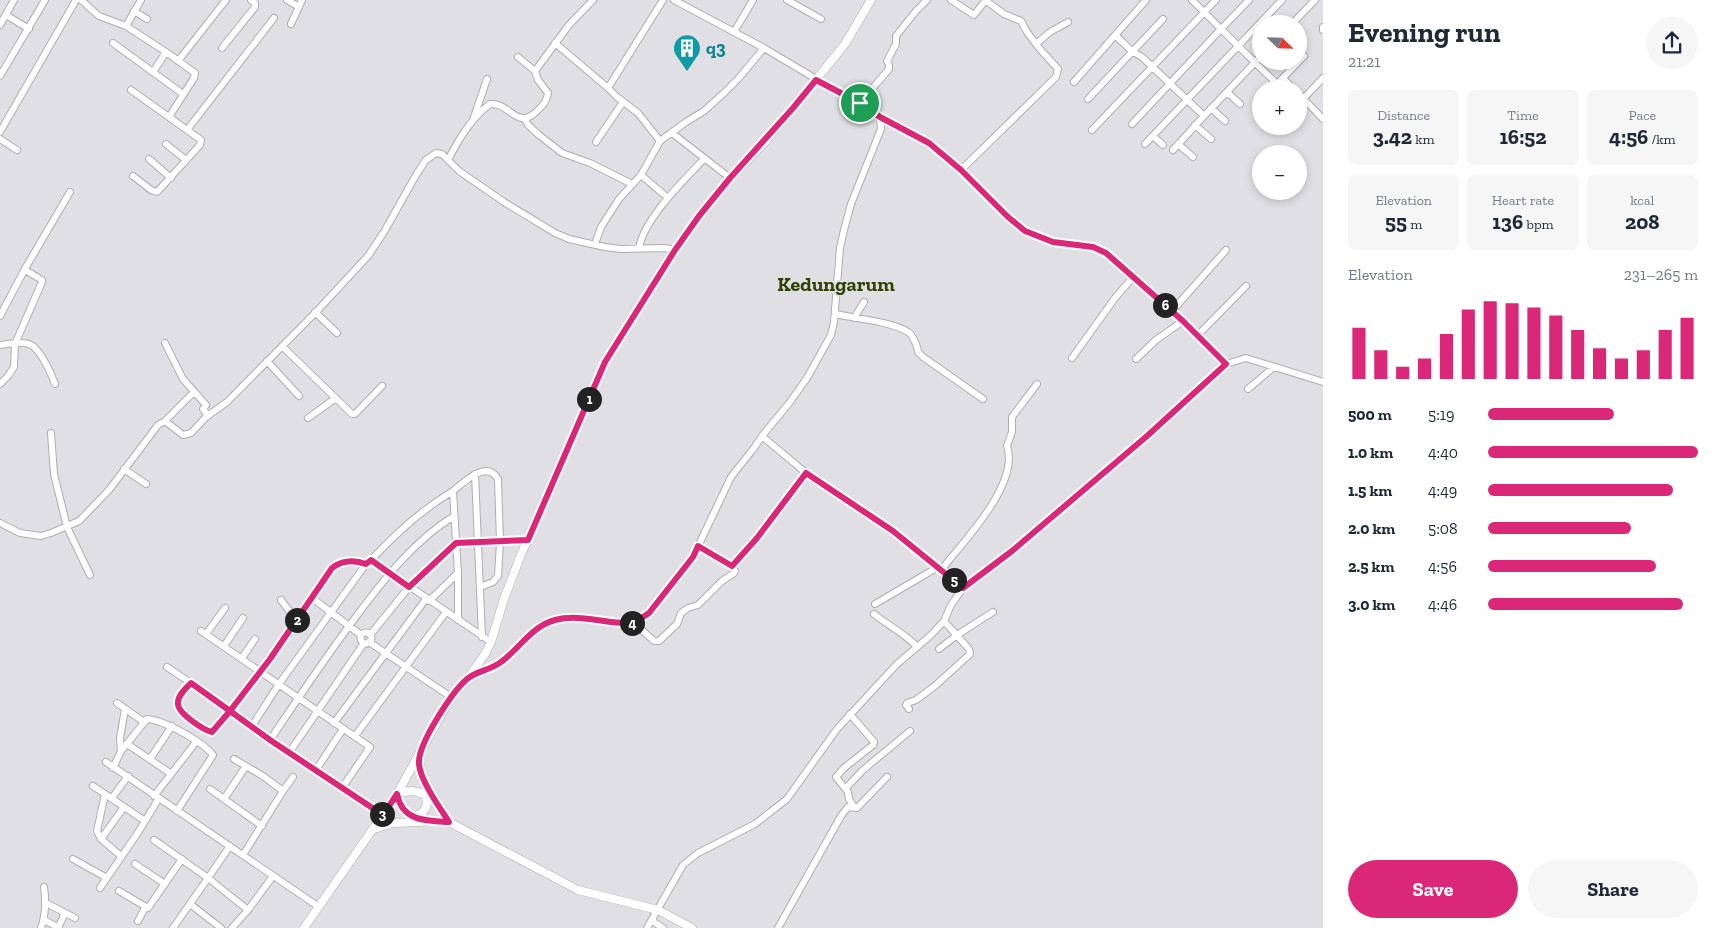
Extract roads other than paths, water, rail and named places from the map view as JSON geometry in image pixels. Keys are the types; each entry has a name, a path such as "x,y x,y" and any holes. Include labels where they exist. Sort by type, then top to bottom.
{"main road":[{"path":"304,928 397,794 451,697 468,678 485,654 504,599 528,540 605,362 675,250 699,216 730,178 770,136 845,44 870,0"},
{"path":"420,752 419,763 421,773 449,822"},
{"path":"397,794 406,790 414,790 425,795 439,806"},
{"path":"397,794 399,804 403,810 413,817 431,821"},
{"path":"413,817 421,814 426,809 428,802 425,795"},
{"path":"373,829 393,823 449,822 578,890 658,910 692,928"}],"street":[{"path":"0,25 14,0"},
{"path":"0,76 45,0"},
{"path":"0,132 76,0"},
{"path":"81,0 99,16 126,26 195,73 194,78 169,116"},
{"path":"126,26 141,0"},
{"path":"178,60 226,0"},
{"path":"222,48 255,7 255,2 251,0"},
{"path":"287,0 299,7"},
{"path":"291,24 302,0"},
{"path":"535,71 569,25 593,0"},
{"path":"608,88 663,0"},
{"path":"674,0 764,48 816,80 860,103 880,117 929,143 961,170 1008,217 1025,231 1053,242 1093,247 1106,253 1183,321 1226,364"},
{"path":"734,32 753,0"},
{"path":"787,0 821,19"},
{"path":"860,103 889,69 887,61 897,42 896,36 916,10 927,0"},
{"path":"951,0 974,15 985,0 1004,14 1022,21 1036,44 1058,69 1056,77 961,170"},
{"path":"1074,82 1146,0"},
{"path":"1192,0 1252,60"},
{"path":"1092,130 1216,0"},
{"path":"1132,124 1249,0"},
{"path":"1145,144 1282,0"},
{"path":"1301,15 1315,0"},
{"path":"134,10 147,19"},
{"path":"6,15 29,29"},
{"path":"187,130 274,18"},
{"path":"1088,99 1163,19"},
{"path":"1036,44 1050,32 1068,22"},
{"path":"1115,35 1132,52 1142,57 1152,66 1204,116"},
{"path":"113,43 183,94"},
{"path":"555,43 638,113 660,141"},
{"path":"595,244 601,227 619,199 641,175 660,141 704,111 738,79 764,48"},
{"path":"153,72 166,52"},
{"path":"448,160 474,118 484,108 492,104 525,119 532,116 543,104 548,96 545,88 536,76 535,71 518,57"},
{"path":"1193,157 1176,147 1252,66"},
{"path":"1261,70 1269,80"},
{"path":"1283,78 1291,70"},
{"path":"1307,92 1323,78"},
{"path":"474,118 487,79"},
{"path":"131,90 202,142 159,191 155,192 133,176"},
{"path":"1227,92 1240,104"},
{"path":"596,142 623,102"},
{"path":"1307,103 1323,119"},
{"path":"1211,108 1225,121"},
{"path":"634,623 649,613 693,557 731,476 790,402 807,378 831,335 835,314 839,256 844,230 851,204 881,129 880,117"},
{"path":"525,119 532,129 562,153 590,163 632,184"},
{"path":"1195,125 1211,139"},
{"path":"672,133 730,178"},
{"path":"1153,136 1163,146"},
{"path":"0,139 18,150"},
{"path":"166,144 186,160"},
{"path":"165,421 183,435 191,433 208,416 227,402 368,256 426,160 436,153 442,154 459,171 543,226 569,238 621,249 664,248 675,250"},
{"path":"149,159 171,178"},
{"path":"640,248 641,238 646,229 668,198 704,159"},
{"path":"641,175 668,198"},
{"path":"0,316 70,192"},
{"path":"1172,311 1226,250"},
{"path":"0,384 12,372 16,342 42,282 42,280 25,270"},
{"path":"1072,358 1115,298 1134,276"},
{"path":"1198,335 1246,286"},
{"path":"854,318 864,302"},
{"path":"315,312 337,333"},
{"path":"835,314 872,320 908,332 919,347 918,352 923,358 983,399"},
{"path":"1136,359 1156,340 1183,321"},
{"path":"0,345 16,342 32,346 43,358 55,384"},
{"path":"165,343 179,372 206,405 203,410 208,416"},
{"path":"282,346 353,415 382,386"},
{"path":"647,928 683,865 698,853 755,824 787,799 837,729 897,664 944,620 951,605 963,588 1012,551 1147,436 1226,364 1246,358 1323,382"},
{"path":"267,361 299,396"},
{"path":"1248,389 1274,367"},
{"path":"875,604 939,568 965,541 999,494 1008,474 1010,453 1007,446 1012,432 1012,417 1038,384"},
{"path":"0,523 20,533 35,536 51,533 79,521 109,490 153,430 165,421 194,392"},
{"path":"308,418 336,398"},
{"path":"51,433 54,474 68,526 90,575"},
{"path":"762,436 806,473 893,531 963,588"},
{"path":"124,470 146,484"},
{"path":"252,726 279,684 368,562 437,501 475,474 486,471 495,474 498,479 500,542 498,578 492,583 480,587"},
{"path":"732,566 757,538 806,473"},
{"path":"475,474 482,637"},
{"path":"453,491 458,573 458,620"},
{"path":"270,740 389,572 443,523 454,516"},
{"path":"289,753 368,640 409,587 456,543 528,540"},
{"path":"468,678 500,663 543,624 556,620 571,618 634,623 654,641 659,641 677,624 681,613 688,608 698,605 735,571 732,566 698,546"},
{"path":"191,683 179,699 178,706 187,717 212,732 261,671 336,564 358,561 368,562 389,572 490,642"},
{"path":"334,723 386,652 428,600 458,573"},
{"path":"312,598 361,635 361,640 368,640 451,697"},
{"path":"282,600 297,621"},
{"path":"225,608 203,632 370,747 342,788"},
{"path":"355,736 446,612"},
{"path":"939,650 957,635 993,612"},
{"path":"874,614 903,636 910,638 917,647"},
{"path":"224,646 243,618"},
{"path":"909,709 906,705 907,703 916,700 970,654 969,649 944,620"},
{"path":"242,658 254,639"},
{"path":"167,667 270,740 383,815"},
{"path":"117,703 144,722"},
{"path":"121,751 120,738 125,709"},
{"path":"850,714 874,742 873,745 844,768 836,777 846,788 854,807"},
{"path":"113,768 121,751 147,719 172,726 196,742 213,756 177,811"},
{"path":"150,759 172,726"},
{"path":"316,770 342,729"},
{"path":"846,788 863,770 910,731"},
{"path":"100,888 145,821 170,773 196,742"},
{"path":"127,744 170,773"},
{"path":"234,760 246,766 283,792"},
{"path":"106,762 319,907"},
{"path":"224,799 246,766"},
{"path":"112,798 128,776"},
{"path":"243,855 293,777"},
{"path":"778,928 848,807 857,808 887,778"},
{"path":"93,786 145,821"},
{"path":"210,790 262,826"},
{"path":"105,794 97,831 101,839 121,856"},
{"path":"101,839 124,808"},
{"path":"154,840 208,878 248,910"},
{"path":"173,928 230,846"},
{"path":"73,859 107,878"},
{"path":"138,921 182,859"},
{"path":"135,864 165,884"},
{"path":"232,928 273,876"},
{"path":"41,928 46,903 44,887"},
{"path":"119,891 146,908"},
{"path":"46,903 75,918"},
{"path":"190,904 221,928"},
{"path":"44,920 59,928 65,913"},
{"path":"653,919 654,922 663,928"}],"place":[{"name":"q3","path":"687,72"}],"district":[{"name":"Kedungarum","path":"836,284"}]}
